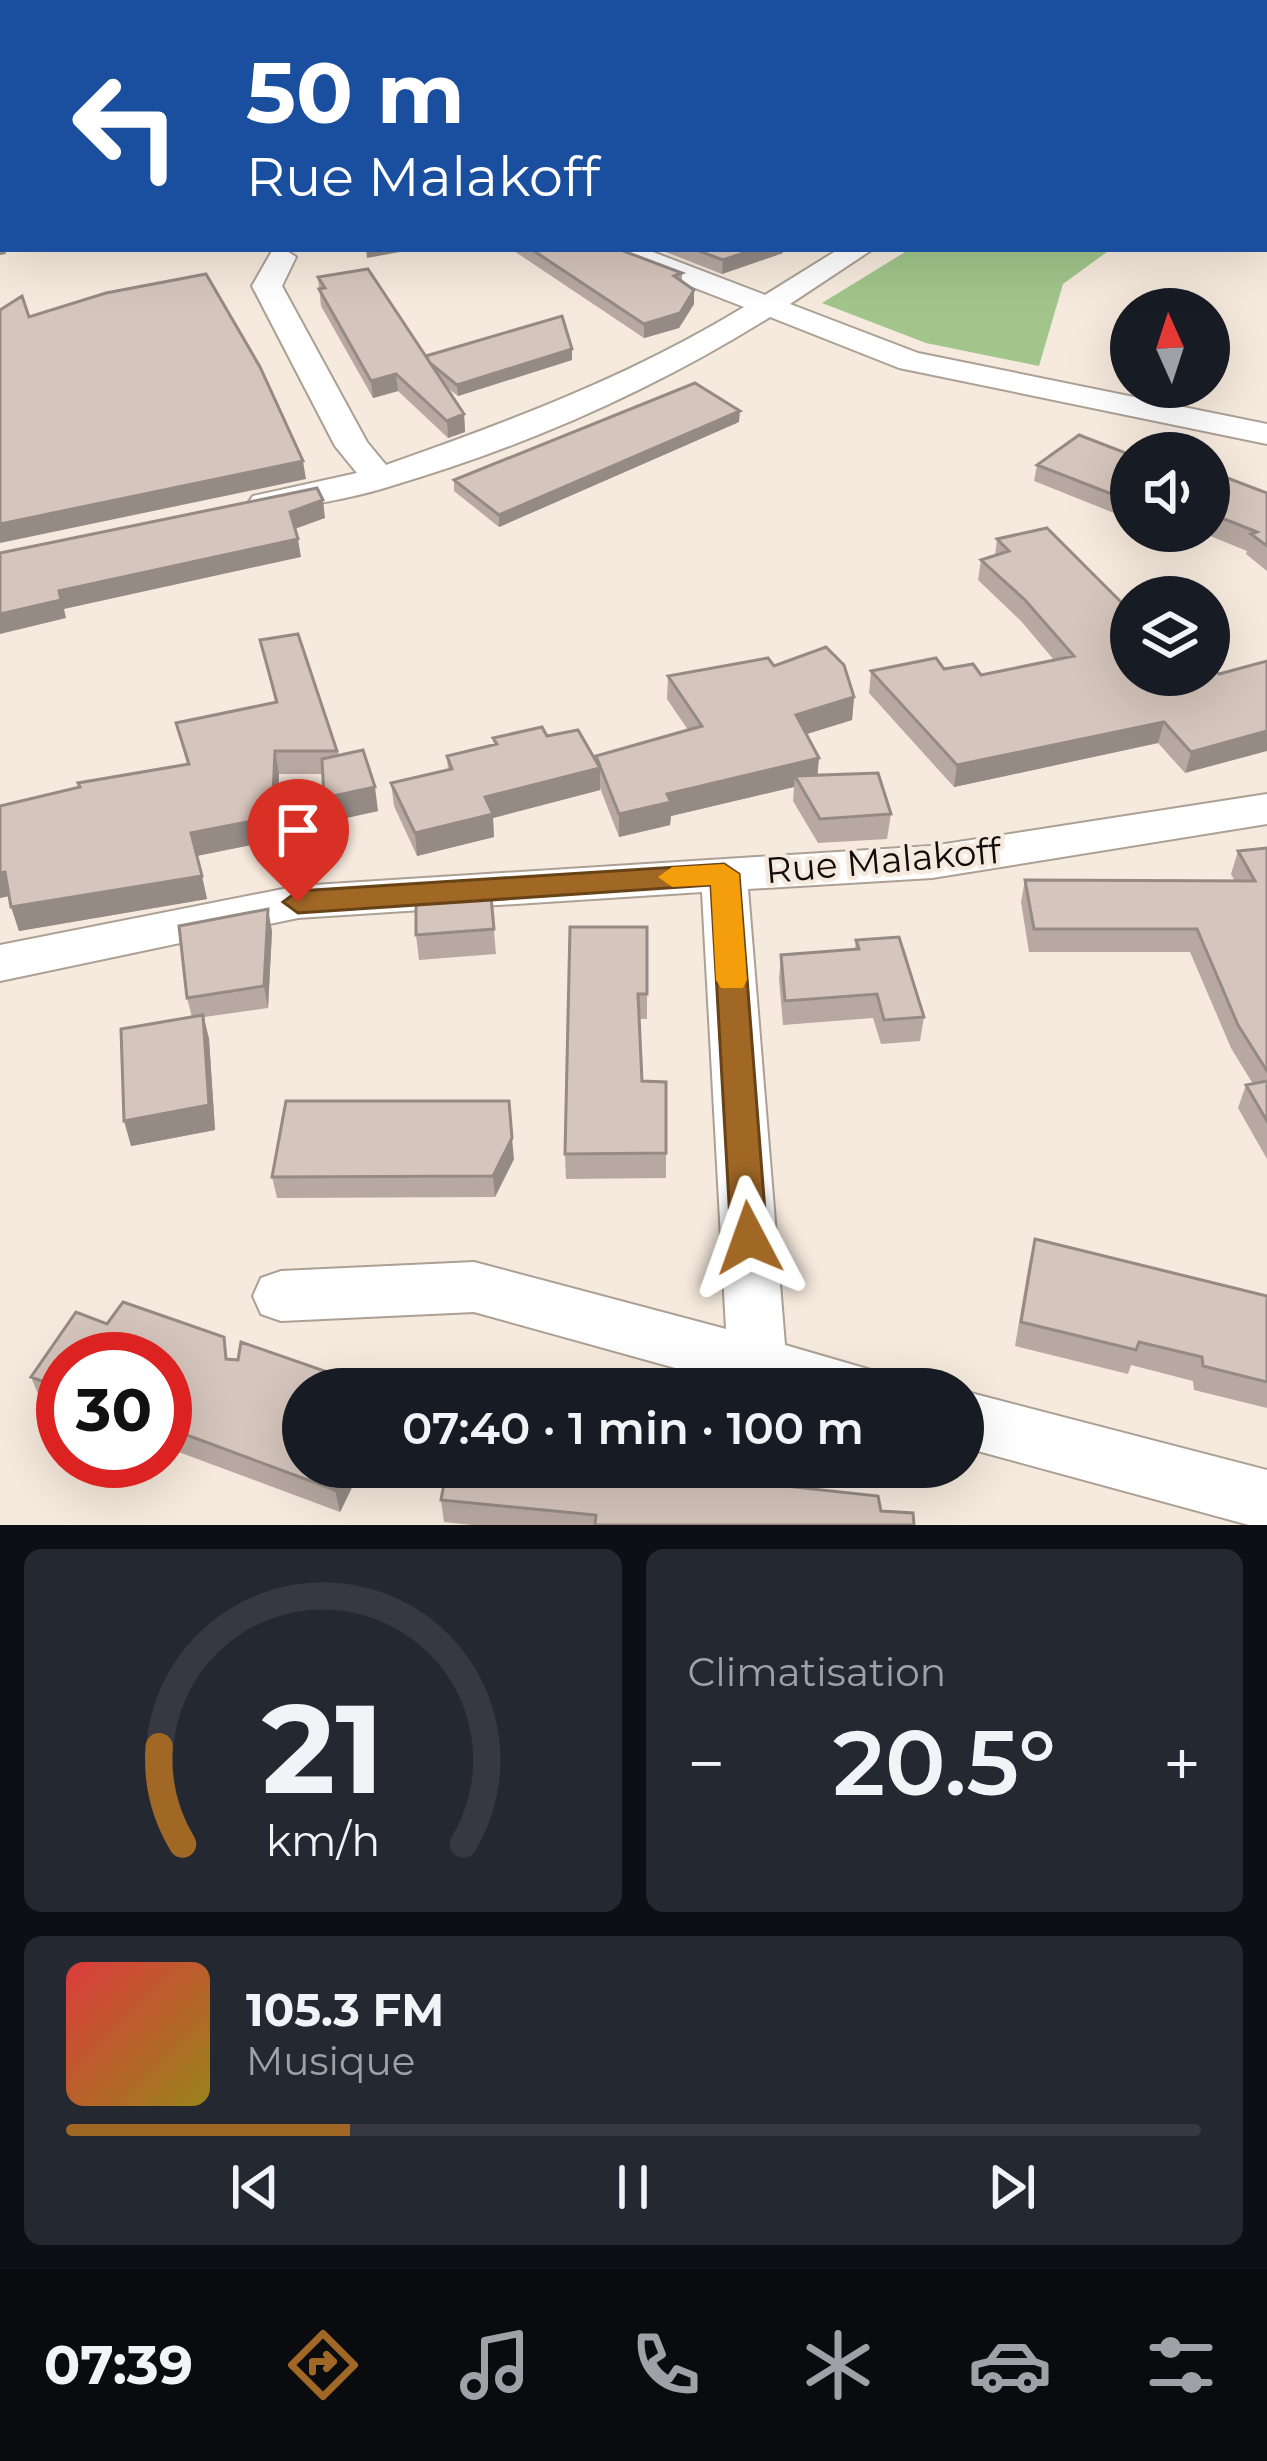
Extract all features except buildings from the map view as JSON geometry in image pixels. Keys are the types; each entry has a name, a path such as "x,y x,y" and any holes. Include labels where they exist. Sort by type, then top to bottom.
{"street":[{"path":"628,252 910,362 1267,434"},
{"path":"224,512 380,479 550,418 682,358 854,252"},
{"path":"282,257 267,286 352,446 380,479"},
{"name":"Rue Malakoff","path":"0,963 298,902 932,862 1267,808"},
{"path":"724,874 757,1364"},
{"path":"281,1296 474,1287 772,1368"},
{"path":"984,1425 1267,1500"}],"green space":[{"path":"905,252 1107,252 1063,284 1039,366 926,343 822,303"}],"slow traffic":[{"path":"672,877 724,874 732,980"}],"route":[{"path":"298,902 724,874 749,1238"}]}
